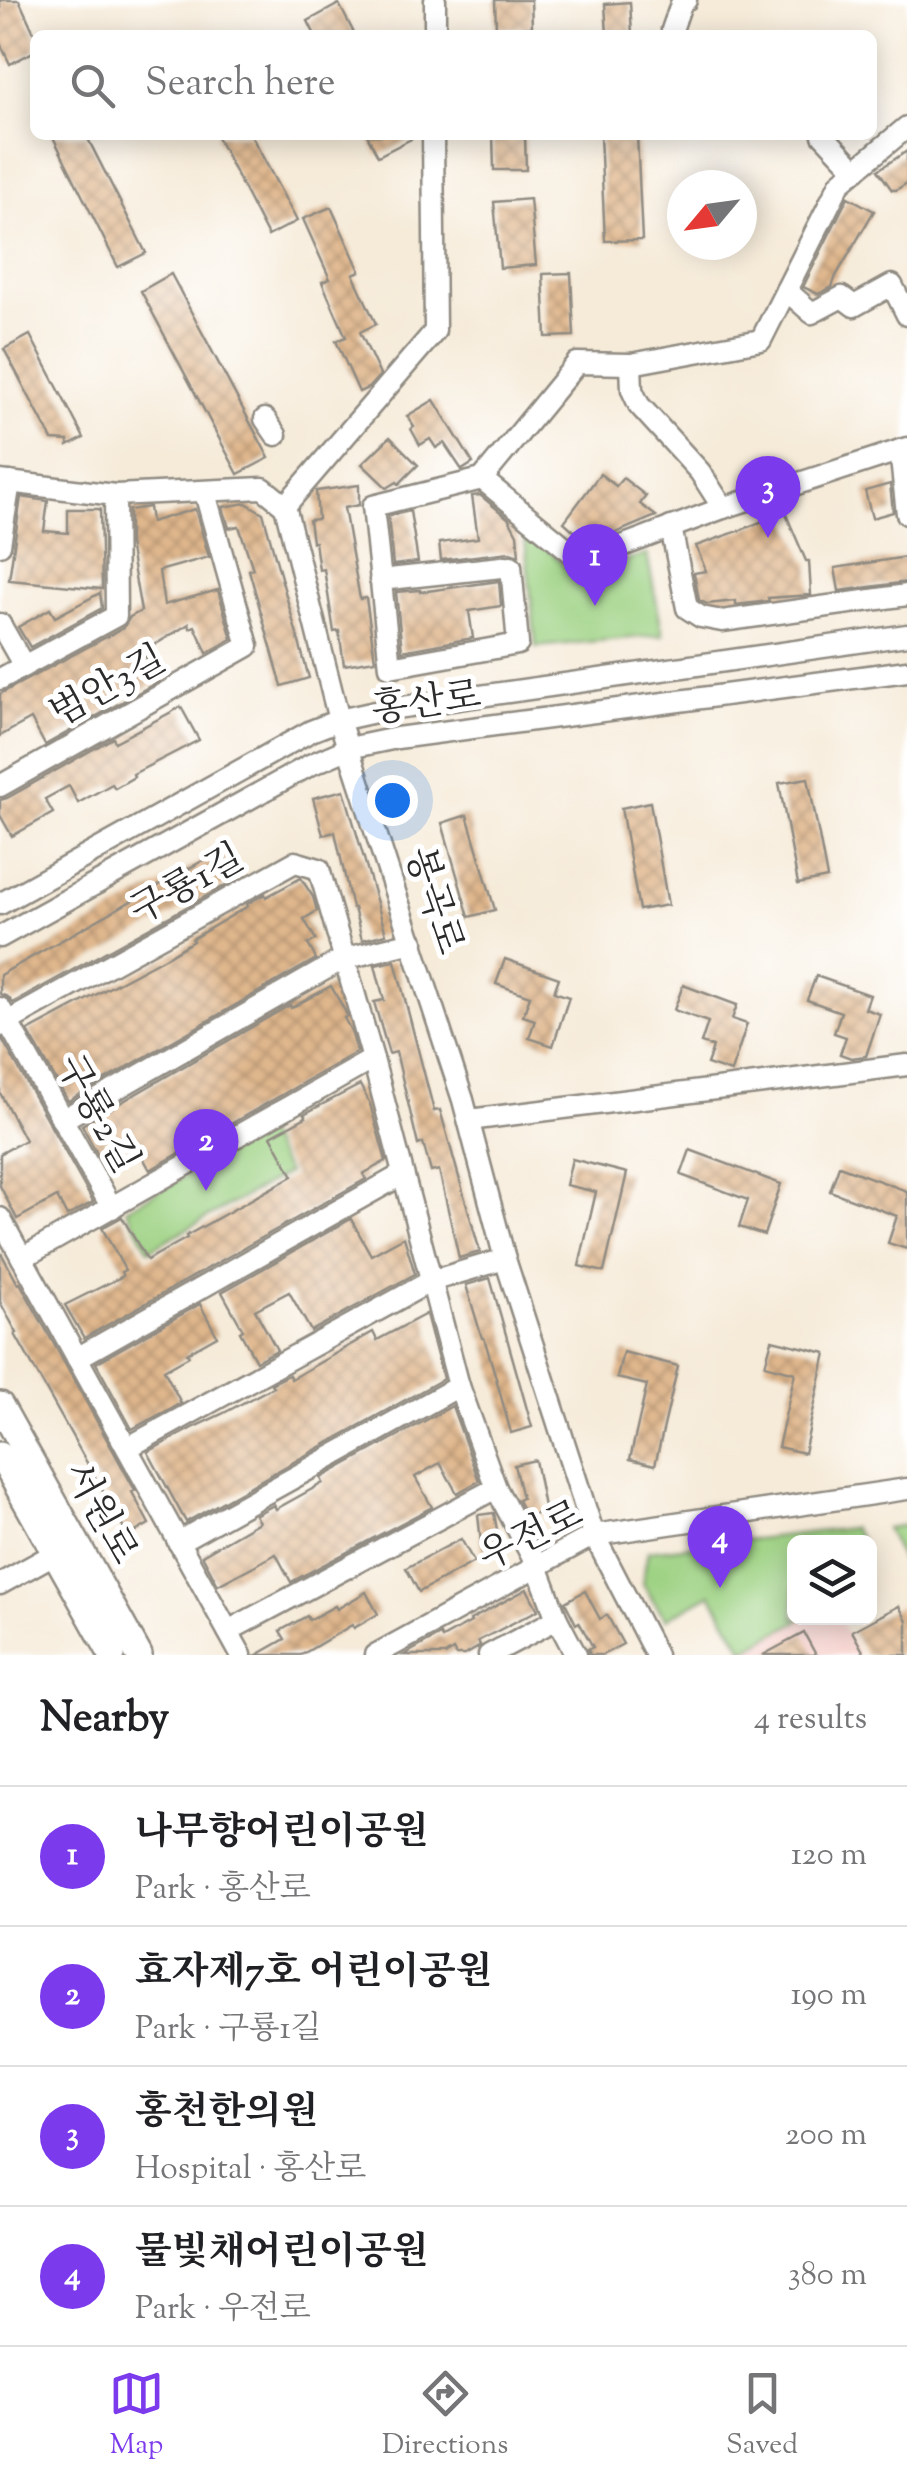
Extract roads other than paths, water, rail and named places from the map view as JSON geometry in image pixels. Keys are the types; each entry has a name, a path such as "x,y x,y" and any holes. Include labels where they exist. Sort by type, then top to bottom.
{"main road":[{"name":"서원로","path":"0,1404 138,1655"},
{"name":"서원로","path":"0,1454 112,1655"}],"street":[{"path":"435,0 435,30"},
{"path":"672,30 686,0"},
{"path":"380,580 511,566 518,644 390,667 380,580 373,506 482,479 577,364 631,364 761,340 840,183 907,127"},
{"path":"0,545 5,481 115,495 263,488 285,506 434,331 434,140"},
{"path":"827,140 856,170"},
{"path":"786,290 812,313 842,297 854,306 892,286 907,314"},
{"path":"631,364 632,390 640,405 700,472 723,508"},
{"path":"482,479 582,561 670,526 904,449 907,514"},
{"name":"범안3길","path":"0,786 248,646 205,493"},
{"name":"범안3길","path":"0,679 116,616 115,495"},
{"name":"봉곡로","path":"285,506 339,720 469,1120 505,1259 594,1535 656,1655"},
{"path":"670,526 687,608 701,617 722,621 907,596"},
{"path":"0,624 24,666"},
{"name":"홍산로","path":"0,904 298,738 339,720 389,709 907,635"},
{"name":"홍산로","path":"0,937 283,779 349,748 907,671"},
{"name":"구룡1길","path":"3,1019 295,862 318,869 373,1059 459,1386 496,1488 537,1566 576,1655"},
{"path":"62,1120 343,959 413,942"},
{"name":"구룡2길","path":"3,1019 112,1208 22,1258"},
{"path":"112,1208 373,1059"},
{"path":"469,1120 907,1065"},
{"path":"78,1358 404,1174"},
{"path":"0,1218 240,1655"},
{"path":"127,1448 431,1282 505,1259"},
{"path":"178,1542 459,1386"},
{"path":"228,1631 496,1488"},
{"name":"우전로","path":"375,1655 594,1535 907,1489"},
{"path":"0,1584 54,1554"},
{"path":"490,1655 557,1619"}],"place":[{"name":"홍천한의원","path":"768,538"},
{"name":"나무향어린이공원","path":"595,606"},
{"name":"효자제7호 어린이공원","path":"206,1191"},
{"name":"물빛채어린이공원","path":"720,1588"}]}
